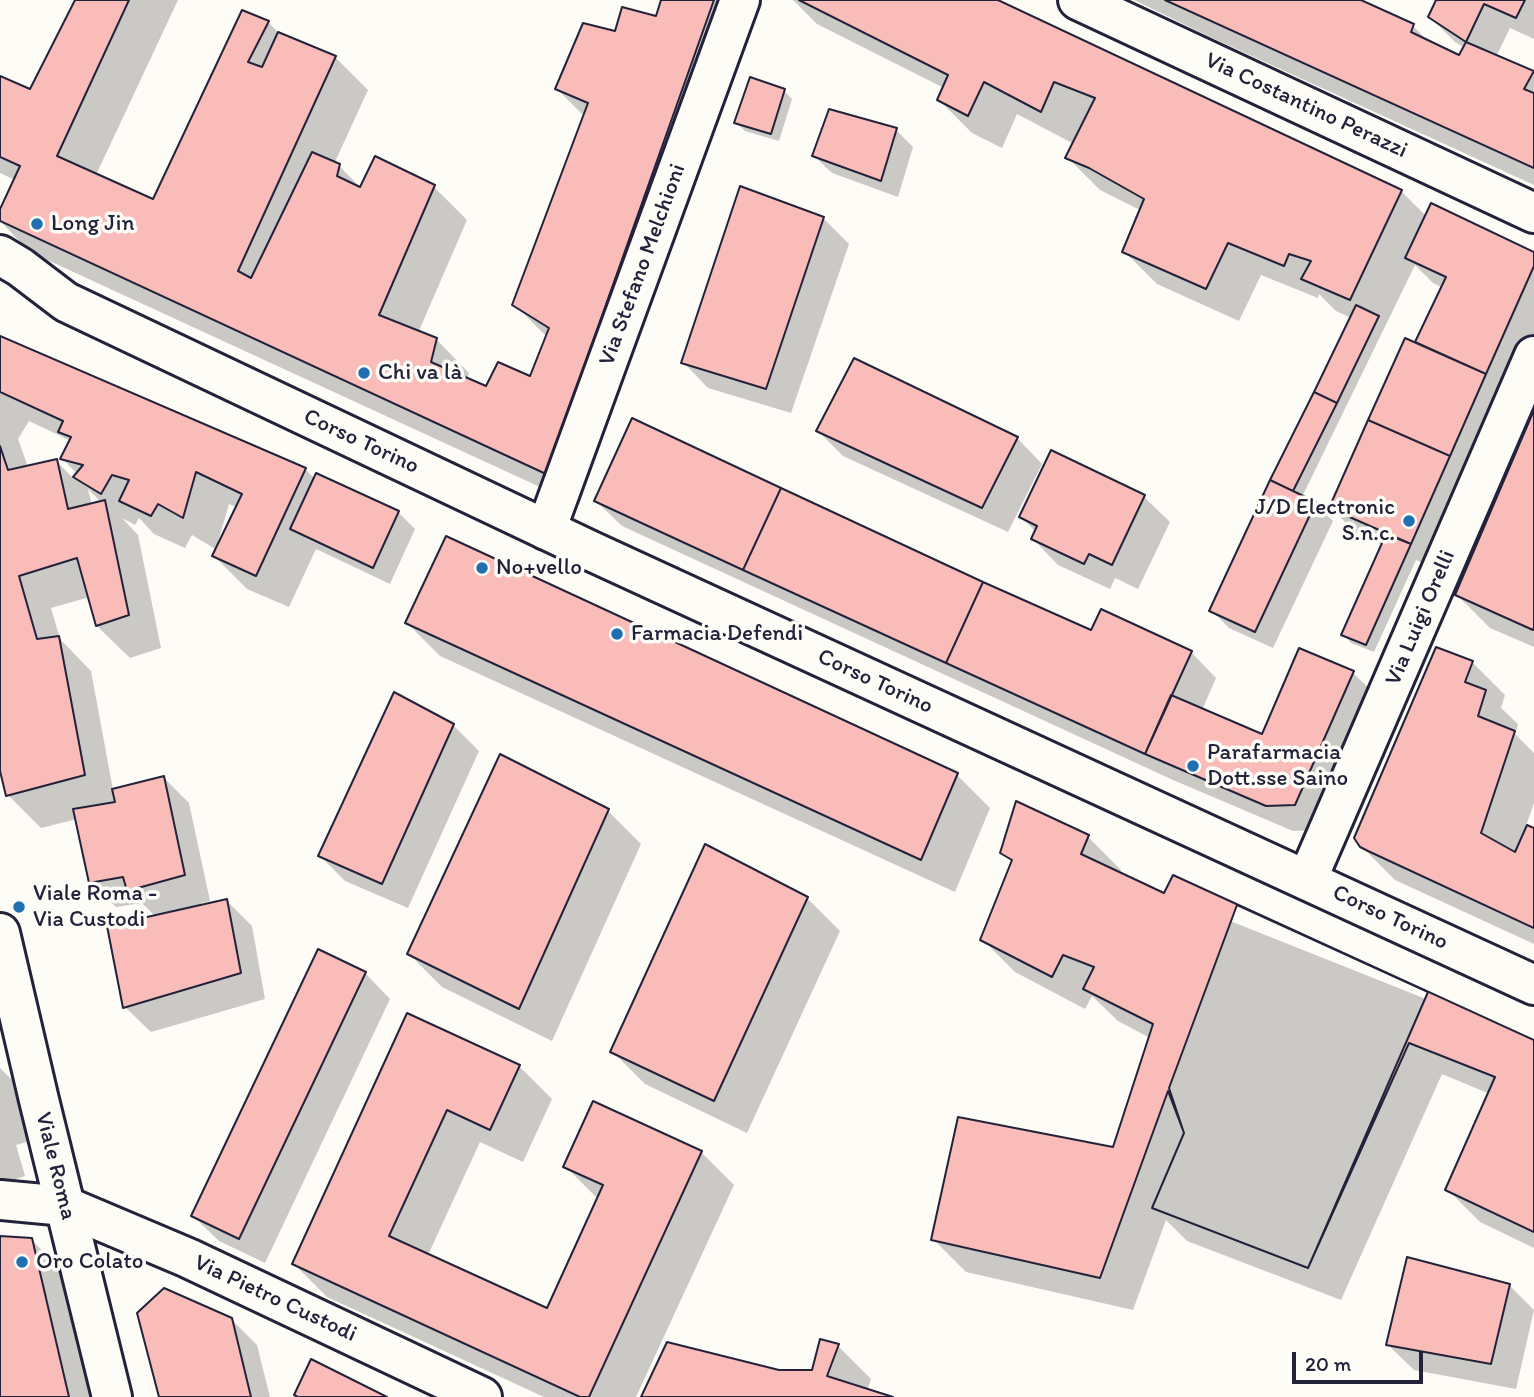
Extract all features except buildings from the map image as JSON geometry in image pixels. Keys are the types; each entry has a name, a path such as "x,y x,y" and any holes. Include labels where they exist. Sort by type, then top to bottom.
{"street":[{"name":"Via Stefano Melchioni","path":"545,530 740,0"},
{"name":"Via Costantino Perazzi","path":"1078,0 1534,213"},
{"name":"Corso Torino","path":"0,256 20,267 66,302 545,530 1534,985"},
{"name":"Corso Torino","path":"0,287 66,302"},
{"name":"Via Luigi Orelli","path":"1307,880 1534,356"},
{"name":"Viale Roma","path":"0,933 112,1397"},
{"name":"Via Pietro Custodi","path":"0,1200 65,1206 188,1258 482,1397"}],"place":[{"name":"Long Jin","path":"37,224"},
{"name":"Chi va là","path":"364,373"},
{"name":"J/D Electronic S.n.c.","path":"1409,521"},
{"name":"No+vello","path":"482,568"},
{"name":"Farmacia Defendi","path":"617,634"},
{"name":"Parafarmacia Dott.sse Saino","path":"1193,766"},
{"name":"Viale Roma - Via Custodi","path":"19,907"},
{"name":"Oro Colato","path":"22,1262"}]}
